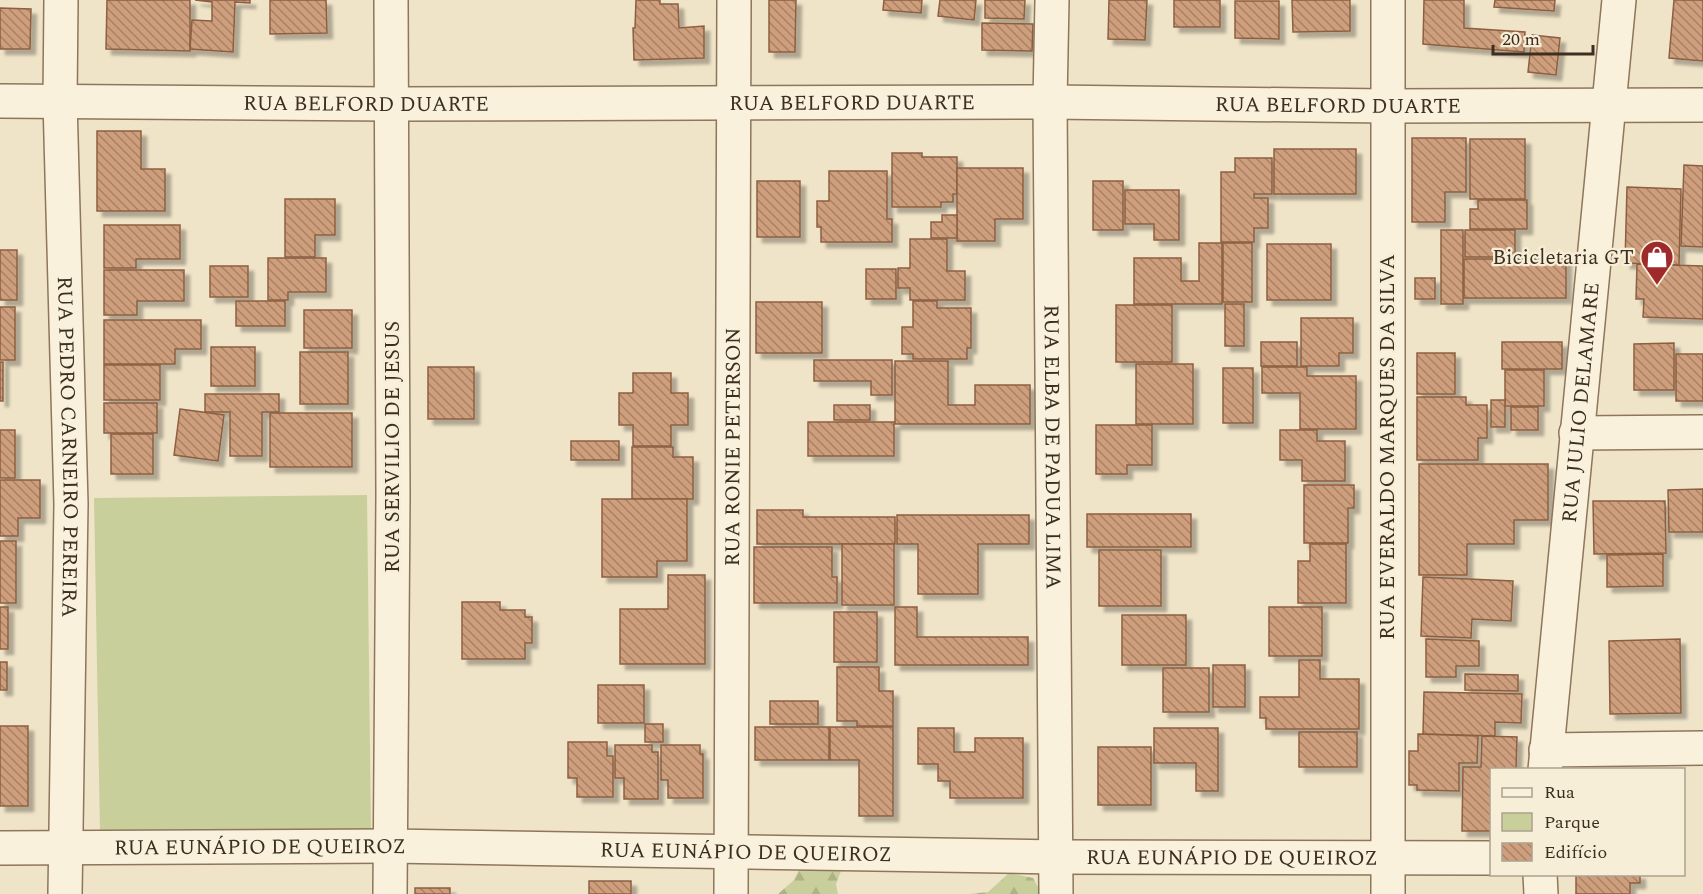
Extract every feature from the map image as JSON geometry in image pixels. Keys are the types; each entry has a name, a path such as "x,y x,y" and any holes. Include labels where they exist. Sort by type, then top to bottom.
{"street":[{"name":"RUA PEDRO CARNEIRO PEREIRA","path":"61,0 60,101 71,504 66,894"},
{"name":"RUA SERVILIO DE JESUS","path":"390,894 393,506 391,0"},
{"name":"RUA RONIE PETERSON","path":"731,894 734,0"},
{"name":"RUA ELBA DE PADUA LIMA","path":"1052,0 1050,102 1056,894"},
{"name":"RUA EVERALDO MARQUES DA SILVA","path":"1388,0 1388,894"},
{"name":"RUA JULIO DELAMARE","path":"1545,760 1619,0"},
{"name":"RUA BELFORD DUARTE","path":"0,101 734,105 1050,102 1387,106 1703,105"},
{"path":"1576,433 1703,432"},
{"path":"1545,760 1703,748"},
{"name":"RUA EUNÁPIO DE QUEIROZ","path":"0,848 390,846 1056,857 1490,858"},
{"path":"1540,876 1541,894"}],"green space":[{"path":"367,495 371,833 100,833 94,498"},
{"path":"804,858 843,866 836,884 838,894 778,894 794,880"},
{"path":"1009,873 1033,878 1042,894 969,894 988,892"}],"building":[{"path":"107,0 190,0 190,51 106,49"},
{"path":"195,0 250,0 250,3 235,2 233,52 190,49 192,20 212,21 212,2"},
{"path":"270,0 326,0 327,33 270,34"},
{"path":"636,0 660,0 660,4 678,4 679,28 704,26 704,58 634,60 633,28 635,28"},
{"path":"769,0 796,0 795,52 769,52"},
{"path":"884,0 922,0 921,13 883,10"},
{"path":"940,0 976,0 974,20 938,16"},
{"path":"985,0 1025,0 1024,19 985,18"},
{"path":"1109,0 1147,0 1145,40 1108,39"},
{"path":"1174,0 1220,0 1220,27 1174,27"},
{"path":"1292,0 1350,0 1350,31 1293,32"},
{"path":"1424,0 1464,0 1464,28 1525,32 1524,52 1423,44"},
{"path":"1495,0 1555,0 1554,11 1494,7"},
{"path":"1674,0 1703,0 1703,61 1669,58"},
{"path":"1235,1 1279,1 1279,39 1235,38"},
{"path":"0,8 31,9 30,49 0,49"},
{"path":"982,23 1033,24 1032,51 982,50"},
{"path":"1532,35 1560,38 1556,75 1528,72"},
{"path":"97,131 141,131 141,169 165,169 165,211 97,211"},
{"path":"1412,138 1466,138 1466,192 1445,192 1445,222 1412,222"},
{"path":"1470,139 1525,139 1525,199 1470,199"},
{"path":"1274,149 1356,149 1356,194 1274,194"},
{"path":"892,153 922,153 922,157 957,157 957,194 953,194 953,202 941,202 941,207 892,207"},
{"path":"1235,158 1272,158 1272,194 1254,194 1254,198 1268,198 1268,228 1254,228 1254,242 1221,242 1221,172 1235,172"},
{"path":"1684,165 1703,166 1703,247 1681,246"},
{"path":"957,168 1023,168 1023,219 995,219 995,241 957,241"},
{"path":"829,171 887,171 887,219 892,219 892,242 821,242 821,227 817,227 817,201 829,201"},
{"path":"757,181 800,181 800,237 757,237"},
{"path":"1093,181 1123,181 1123,230 1093,230"},
{"path":"1627,187 1681,189 1679,265 1625,263"},
{"path":"1125,190 1179,190 1179,240 1154,240 1154,224 1125,224"},
{"path":"285,199 335,199 335,235 315,235 315,257 285,257"},
{"path":"1478,200 1527,200 1527,229 1470,229 1470,209 1478,209"},
{"path":"942,215 957,215 957,238 931,238 931,222 942,222"},
{"path":"104,225 180,225 180,259 136,259 136,268 104,268"},
{"path":"1441,230 1463,230 1463,304 1441,304"},
{"path":"1465,230 1515,230 1515,257 1465,257"},
{"path":"910,239 947,239 947,271 965,271 965,300 910,300 910,288 898,288 898,268 910,268"},
{"path":"1199,243 1222,243 1222,304 1134,304 1134,258 1181,258 1181,281 1199,281"},
{"path":"1223,243 1252,243 1252,302 1223,302"},
{"path":"1267,244 1331,244 1331,300 1267,300"},
{"path":"0,250 17,250 17,300 0,300"},
{"path":"268,258 326,258 326,292 288,292 288,300 268,300"},
{"path":"1464,259 1566,259 1566,298 1464,298"},
{"path":"1637,264 1703,266 1703,319 1643,317 1644,299 1636,299"},
{"path":"210,266 248,266 248,297 210,297"},
{"path":"866,269 896,269 896,299 866,299"},
{"path":"104,270 184,270 184,301 137,301 137,315 104,315"},
{"path":"1415,278 1435,278 1435,299 1415,299"},
{"path":"236,301 285,301 285,326 236,326"},
{"path":"913,301 937,301 937,308 971,308 971,348 967,348 967,359 913,359 913,354 902,354 902,327 913,327"},
{"path":"756,302 822,302 822,353 756,353"},
{"path":"1225,304 1244,304 1244,346 1225,346"},
{"path":"1116,305 1172,305 1172,362 1116,362"},
{"path":"0,307 15,307 15,360 0,360"},
{"path":"304,310 352,310 352,348 304,348"},
{"path":"1301,318 1353,318 1353,353 1339,353 1339,366 1301,366"},
{"path":"104,320 201,320 201,349 175,349 175,364 104,364"},
{"path":"1261,342 1297,342 1297,366 1261,366"},
{"path":"1502,342 1562,342 1562,369 1502,369"},
{"path":"1674,343 1674,390 1634,390 1634,344"},
{"path":"211,347 255,347 255,386 211,386"},
{"path":"300,352 348,352 348,404 300,404"},
{"path":"1417,353 1455,353 1455,394 1417,394"},
{"path":"1676,354 1703,354 1703,401 1676,401"},
{"path":"814,360 892,360 892,395 871,395 871,381 814,381"},
{"path":"895,361 948,361 948,405 975,405 975,385 1030,385 1030,424 895,424"},
{"path":"0,362 3,362 3,401 0,401"},
{"path":"1136,364 1193,364 1193,424 1136,424"},
{"path":"104,365 160,365 160,400 104,400"},
{"path":"428,367 474,367 474,419 428,419"},
{"path":"1262,367 1307,367 1307,376 1356,376 1356,429 1300,429 1300,393 1262,393"},
{"path":"1223,368 1253,368 1253,423 1223,423"},
{"path":"1505,370 1544,370 1544,406 1505,406"},
{"path":"633,373 671,373 671,393 688,393 688,425 671,425 671,446 633,446 633,425 619,425 619,393 633,393"},
{"path":"205,394 279,394 279,412 262,412 262,456 230,456 230,412 205,412"},
{"path":"1417,397 1466,397 1466,405 1487,405 1487,438 1478,438 1478,460 1417,460"},
{"path":"1491,400 1505,400 1505,427 1491,427"},
{"path":"104,403 157,403 157,433 104,433"},
{"path":"834,405 870,405 870,420 834,420"},
{"path":"1511,407 1538,407 1538,430 1511,430"},
{"path":"180,409 224,415 218,461 174,455"},
{"path":"270,413 352,413 352,467 270,467"},
{"path":"808,422 894,422 894,456 808,456"},
{"path":"1096,425 1152,425 1152,465 1127,465 1127,474 1096,474"},
{"path":"0,430 15,430 15,478 0,478"},
{"path":"1280,430 1317,430 1317,441 1345,441 1345,481 1302,481 1302,460 1280,460"},
{"path":"111,434 153,434 153,474 111,474"},
{"path":"571,441 619,441 619,460 571,460"},
{"path":"632,447 673,447 673,457 693,457 693,499 632,499"},
{"path":"1419,464 1548,464 1548,520 1514,520 1514,544 1467,544 1467,575 1419,575"},
{"path":"0,480 40,480 40,518 18,518 18,536 0,536"},
{"path":"1304,485 1354,485 1354,508 1348,508 1348,543 1304,543"},
{"path":"1703,489 1703,532 1669,532 1668,490"},
{"path":"602,499 687,499 687,561 657,561 657,577 602,577"},
{"path":"1593,501 1665,501 1666,553 1594,554"},
{"path":"757,510 803,510 803,517 895,517 895,544 757,544"},
{"path":"1087,514 1191,514 1191,547 1087,547"},
{"path":"897,515 1029,515 1029,544 978,544 978,594 918,594 918,544 897,544"},
{"path":"0,541 16,541 16,603 0,603"},
{"path":"842,544 894,544 894,605 842,605"},
{"path":"1310,544 1346,544 1346,603 1298,603 1298,561 1310,561"},
{"path":"754,547 832,547 832,577 837,577 837,603 754,603"},
{"path":"1099,550 1161,550 1161,606 1099,606"},
{"path":"1663,554 1663,586 1607,587 1607,555"},
{"path":"668,575 705,575 705,664 620,664 620,609 668,609"},
{"path":"1423,577 1513,581 1511,621 1472,619 1471,638 1421,636"},
{"path":"462,602 500,602 500,610 525,610 525,617 532,617 532,643 525,643 525,659 462,659"},
{"path":"0,607 8,607 8,649 0,649"},
{"path":"895,607 917,607 917,637 1028,637 1028,665 895,665"},
{"path":"1269,607 1322,607 1322,656 1269,656"},
{"path":"834,612 877,612 877,662 834,662"},
{"path":"1122,615 1186,615 1186,665 1122,665"},
{"path":"1426,639 1479,641 1479,666 1456,666 1456,677 1426,677"},
{"path":"1680,639 1681,713 1610,714 1609,641"},
{"path":"1299,660 1320,660 1320,679 1359,679 1359,729 1266,729 1266,718 1260,718 1260,697 1299,697"},
{"path":"0,662 7,662 7,690 0,690"},
{"path":"1213,665 1245,665 1245,707 1213,707"},
{"path":"837,667 879,667 879,691 893,691 893,726 857,726 857,721 837,721"},
{"path":"1163,668 1209,668 1209,712 1163,712"},
{"path":"1465,674 1518,675 1518,691 1465,690"},
{"path":"598,685 644,685 644,723 598,723"},
{"path":"1424,692 1522,694 1521,723 1495,722 1495,736 1423,734"},
{"path":"770,701 818,701 818,724 770,724"},
{"path":"645,724 663,724 663,742 645,742"},
{"path":"0,726 28,726 28,806 0,806"},
{"path":"755,727 829,727 829,760 755,760"},
{"path":"830,727 893,727 893,816 859,816 859,760 830,760"},
{"path":"918,728 954,728 954,752 975,752 975,738 1023,738 1023,798 950,798 950,781 938,781 938,764 918,764"},
{"path":"1154,728 1218,728 1218,791 1196,791 1196,763 1154,763"},
{"path":"1299,732 1357,732 1357,767 1299,767"},
{"path":"1418,734 1478,736 1477,763 1459,763 1459,791 1417,790 1417,785 1409,785 1409,751 1418,751"},
{"path":"1482,736 1517,737 1516,768 1490,768 1490,831 1462,831 1463,767 1481,767"},
{"path":"568,742 607,742 607,756 613,756 613,797 577,797 577,778 568,778"},
{"path":"615,745 652,745 652,752 658,752 658,799 624,799 624,778 615,778"},
{"path":"661,745 700,745 700,754 703,754 703,798 668,798 668,780 661,780"},
{"path":"1098,747 1151,747 1151,805 1098,805"},
{"path":"1576,876 1640,876 1640,883 1630,883 1630,894 1576,894"},
{"path":"589,881 631,881 631,894 589,894"},
{"path":"415,888 450,888 450,894 415,894"}],"place":[{"name":"Bicicletaria GT","path":"1657,286"}]}
